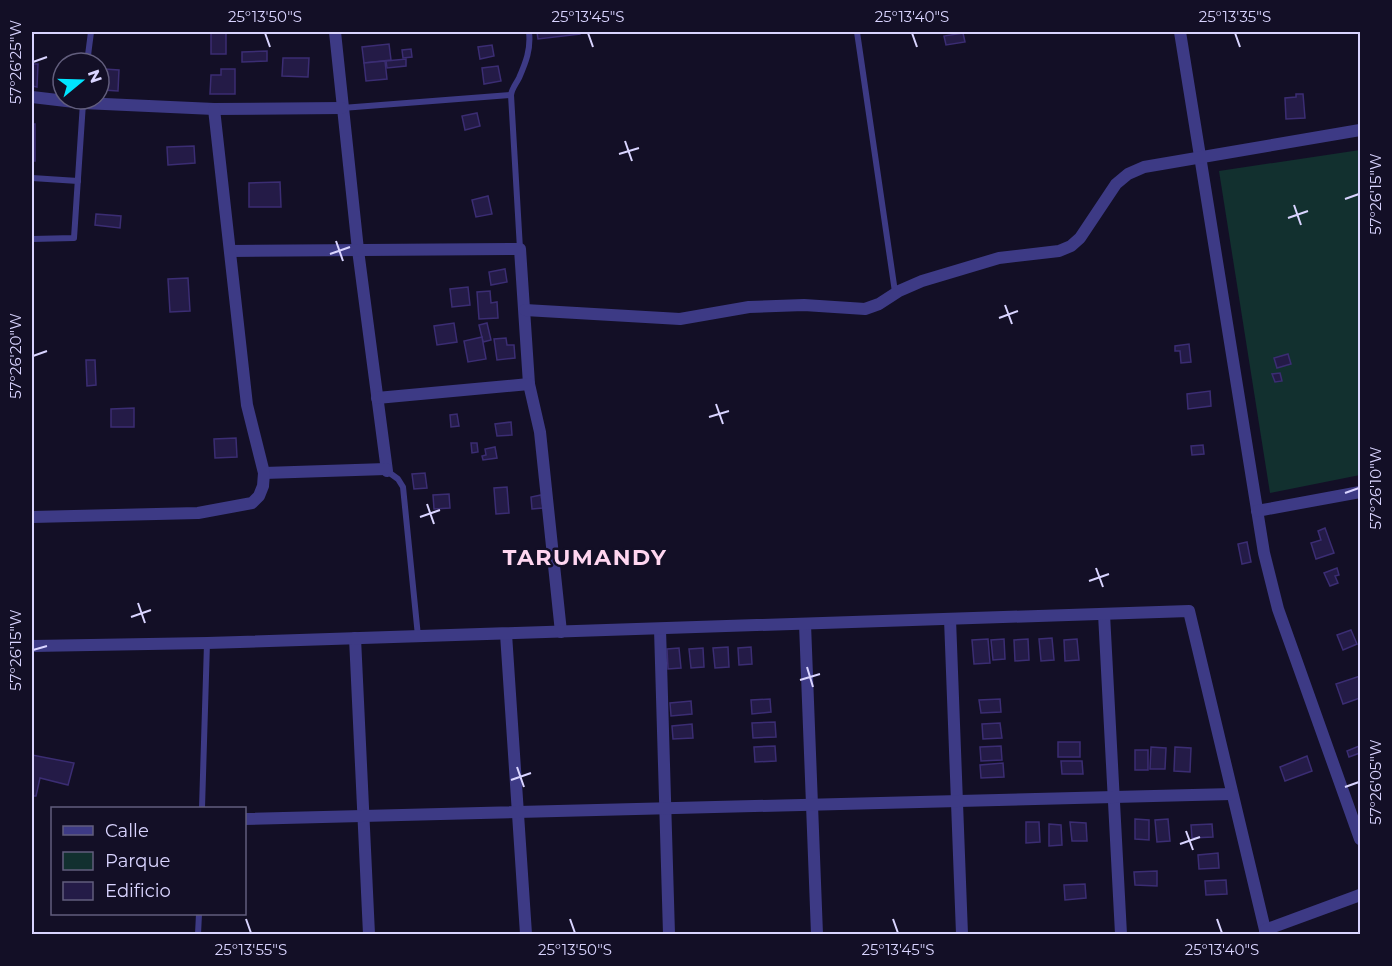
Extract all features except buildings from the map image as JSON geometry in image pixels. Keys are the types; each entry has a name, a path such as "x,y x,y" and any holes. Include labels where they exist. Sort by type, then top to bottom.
{"street":[{"path":"264,473 387,470 358,250 334,32"},
{"path":"1180,32 1264,553 1278,609 1360,839"},
{"path":"32,97 51,98"},
{"path":"111,103 214,109 342,108"},
{"path":"32,517 198,513 252,503 259,496 264,473 247,405 214,109"},
{"path":"525,310 680,319 749,308 804,305 865,309 922,281 999,258 1059,251 1071,246 1080,238 1116,184 1128,174 1144,167 1360,130"},
{"path":"230,251 520,249 529,384 540,432 561,632"},
{"path":"377,398 529,384"},
{"path":"1257,511 1360,492"},
{"path":"32,646 355,639 1189,611 1265,932 1360,895"},
{"path":"1104,614 1121,934"},
{"path":"950,619 962,934"},
{"path":"805,624 817,934"},
{"path":"660,629 669,934"},
{"path":"506,634 526,934"},
{"path":"355,639 369,934"},
{"path":"246,819 1232,794"}],"lane":[{"path":"89,51 91,32"},
{"path":"520,249 511,95 529,51 529,32"},
{"path":"857,32 896,293"},
{"path":"342,108 511,95"},
{"path":"32,239 74,238 82,111"},
{"path":"32,178 78,181"},
{"path":"387,470 398,479 403,487 418,636"},
{"path":"202,807 207,643"},
{"path":"198,934 199,915"}],"green space":[{"path":"1360,150 1360,475 1270,493 1219,171"}],"district":[{"name":"TARUMANDY","path":"585,557"}]}
